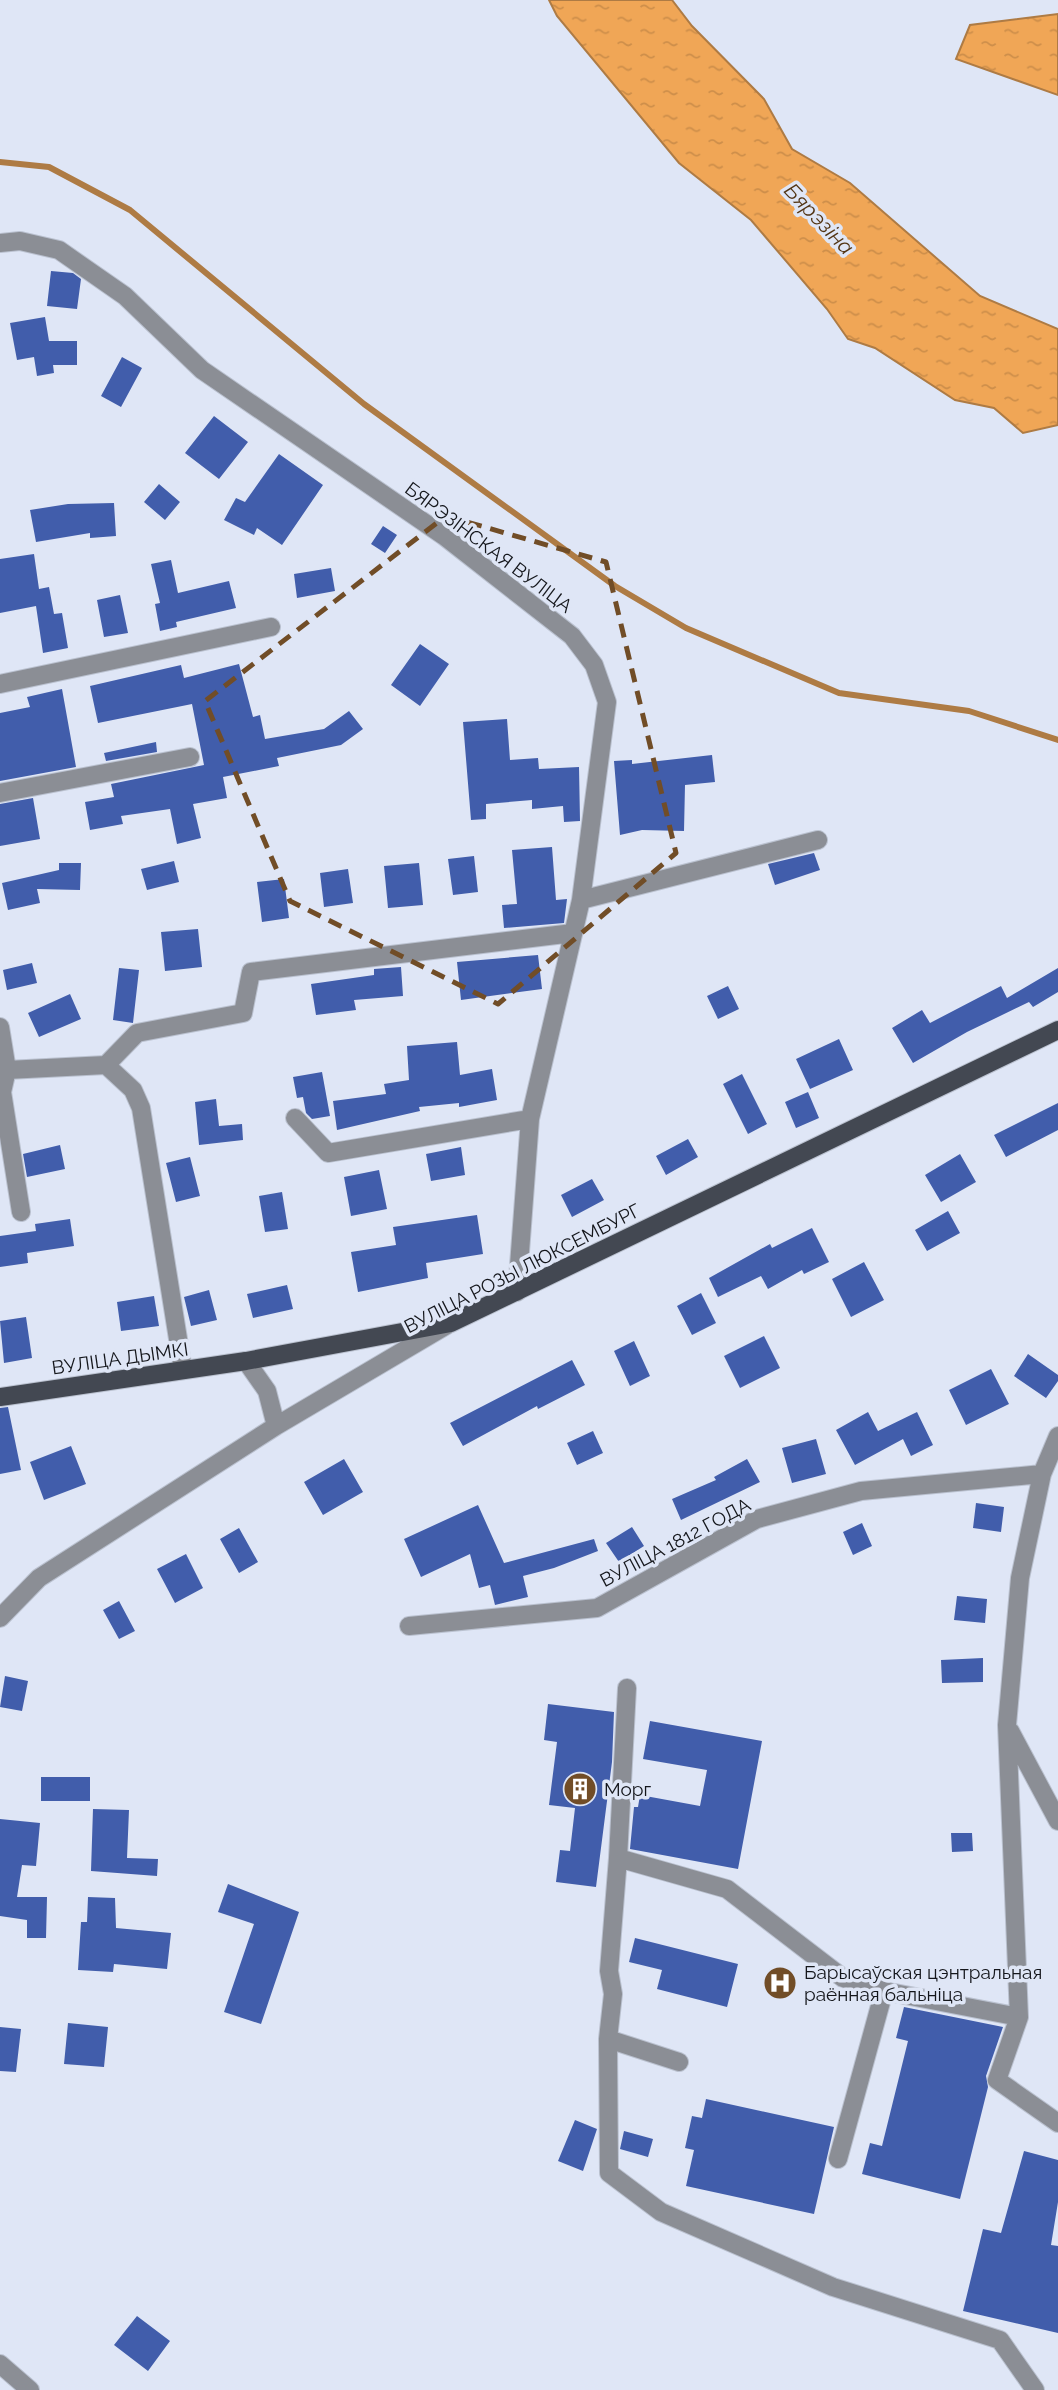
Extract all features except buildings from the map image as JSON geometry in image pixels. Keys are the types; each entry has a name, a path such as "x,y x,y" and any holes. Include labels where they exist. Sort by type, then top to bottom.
{"main road":[{"name":"ВУЛІЦА РОЗЫ ЛЮКСЕМБУРГ","path":"451,1323 1058,1030"},
{"name":"ВУЛІЦА ДЫМКІ","path":"0,1397 246,1361 451,1323"}],"street":[{"name":"БЯРЭЗІНСКАЯ ВУЛІЦА","path":"0,243 20,241 59,250 125,296 202,370 444,536 572,636 594,665 607,702 581,900 530,1119 517,1292"},
{"path":"0,684 271,627"},
{"path":"0,793 190,757"},
{"path":"581,900 818,840"},
{"path":"4,1072 106,1065 137,1033 243,1013 251,972 573,933"},
{"path":"0,1027 4,1072 2,1092 21,1212"},
{"path":"106,1065 133,1090 141,1108 183,1370"},
{"path":"295,1118 328,1153 530,1119"},
{"name":"ВУЛІЦА РОЗЫ ЛЮКСЕМБУРГ","path":"0,1618 39,1578 276,1426 451,1323"},
{"path":"246,1361 267,1391 276,1426"},
{"path":"1058,1436 1042,1474 1020,1578 1007,1725 1019,2017 997,2080 1058,2123"},
{"name":"ВУЛІЦА 1812 ГОДА","path":"409,1626 597,1608 757,1519 861,1491 1042,1474"},
{"path":"627,1688 609,1972 613,1994 608,2039 609,2173 661,2212 808,2276 1000,2340 1035,2390"},
{"path":"1007,1725 1058,1821"},
{"path":"618,1858 727,1889 843,1979 884,1991 1019,2017"},
{"path":"838,2160 884,1991"},
{"path":"608,2039 678,2062"},
{"path":"0,2364 30,2390"}],"highlighted area":[{"path":"446,516 606,562 676,853 498,1004 290,901 205,701"}],"water":[{"name":"Бярэзіна","path":"549,0 672,0 692,26 764,99 792,149 850,183 980,296 1058,329 1058,425 1023,433 994,408 955,400 875,348 848,339 827,309 751,220 679,163 557,16"},
{"path":"1058,14 1058,95 956,59 970,25"}],"waterway":[{"path":"0,162 49,167 130,210 364,404 615,586 686,628 839,693 969,711 1058,740"}],"place":[{"name":"Морг","path":"580,1789"},
{"name":"Барысаўская цэнтральная раённая бальніца","path":"780,1983"}]}
